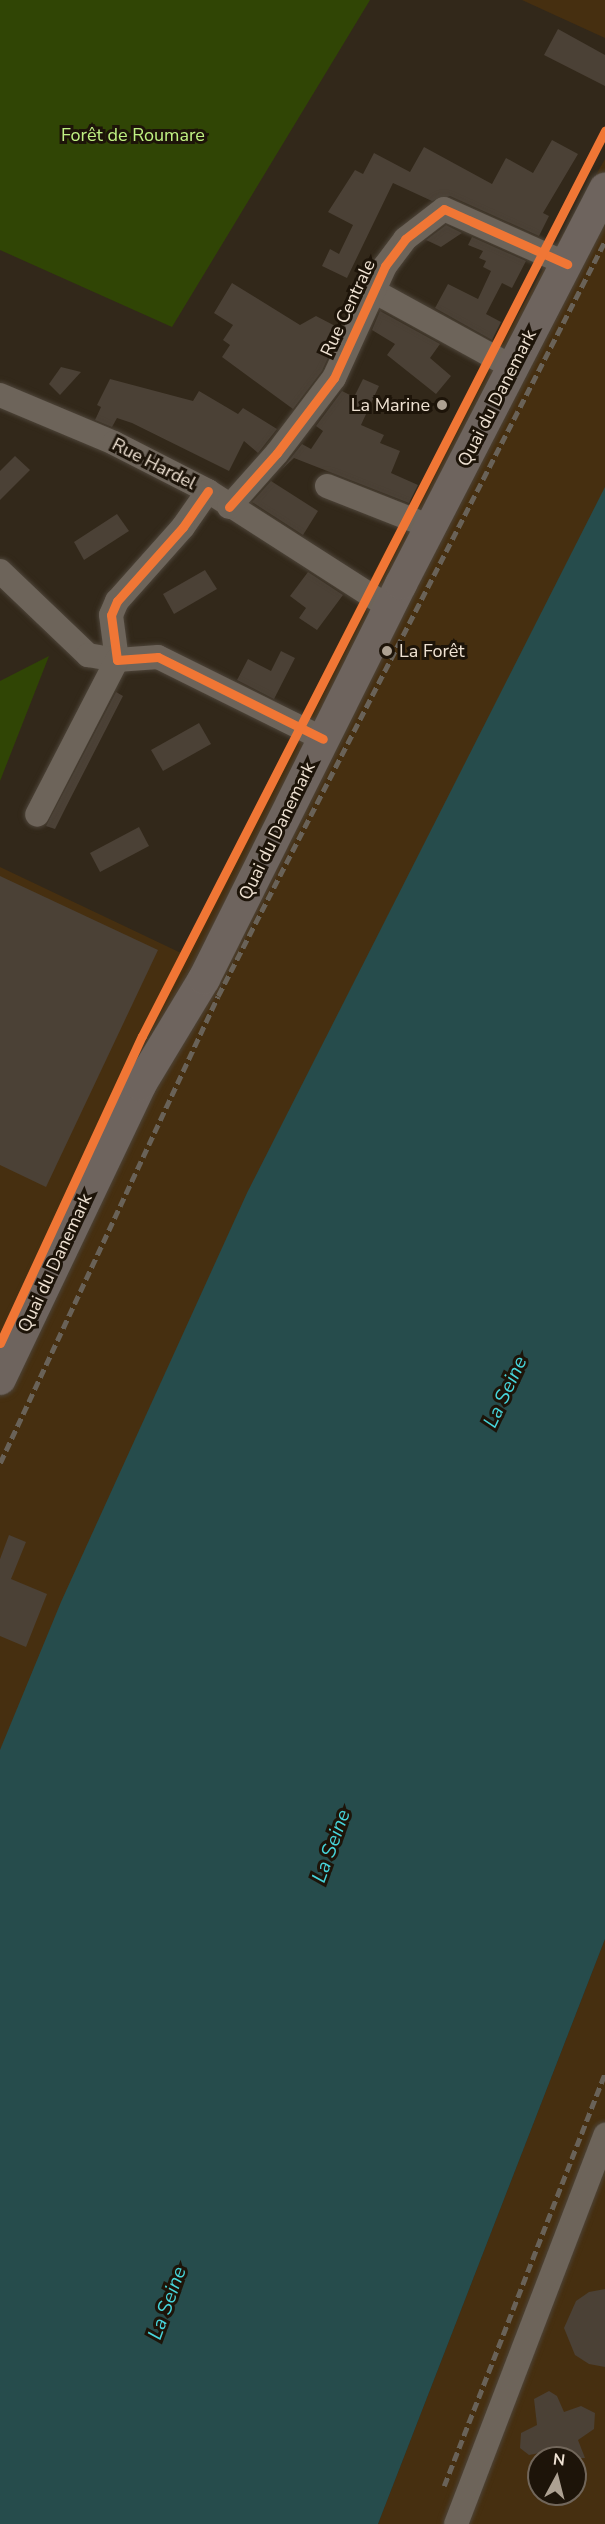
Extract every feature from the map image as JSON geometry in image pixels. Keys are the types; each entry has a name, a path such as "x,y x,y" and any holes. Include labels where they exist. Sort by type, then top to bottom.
{"main road":[{"name":"Quai du Danemark","path":"0,1379 140,1085 204,980 323,739 605,188"}],"street":[{"name":"Rue Centrale","path":"229,507 277,453 334,378 372,291 405,239 444,209 567,264"},
{"path":"372,291 512,367"},
{"name":"Rue Hardel","path":"0,396 114,443 208,491 229,507 390,608"},
{"path":"327,486 431,527"},
{"path":"37,815 117,660 111,615 117,601 183,527 208,491"},
{"path":"0,571 88,655 117,660 158,657 323,739"},
{"path":"456,2524 605,2134"}],"shaded area":[{"path":"522,0 605,0 605,38"},
{"path":"605,159 605,531 0,1931 0,867 181,953 383,555"},
{"path":"605,1939 605,2524 378,2524"}],"green space":[{"name":"Forêt de Roumare","path":"0,0 370,0 172,327 0,250"},
{"path":"49,656 0,781 0,681"}],"water":[{"name":"La Seine","path":"605,487 605,1939 378,2524 0,2524 0,1750 61,1602 247,1193"}],"building":[{"path":"558,29 605,55 605,86 544,55"},
{"path":"552,140 578,154 543,213 549,216 539,236 450,196 432,201 393,183 347,278 322,266 330,249 339,254 353,225 328,212 355,170 363,174 374,153 410,172 424,147 492,184 506,158 533,173"},
{"path":"446,225 462,233 441,247 426,240"},
{"path":"472,237 526,261 512,288 502,283 486,314 501,322 492,340 435,308 448,284 478,299 491,271 483,267 486,261 479,258 483,251 468,245"},
{"path":"232,283 300,325 316,316 341,329 322,371 293,409 222,357 230,345 223,340 233,325 214,313"},
{"path":"380,311 440,344 430,358 451,376 436,394 387,355 395,344 372,330"},
{"path":"61,367 81,372 60,395 49,384"},
{"path":"110,379 193,401 199,391 238,414 243,408 277,429 258,453 244,441 229,471 132,423 117,418 112,427 95,420 101,407 97,405"},
{"path":"363,379 379,386 361,425 384,435 380,443 400,451 391,473 418,485 409,503 294,458 282,469 302,444 311,449 323,431 316,426 342,391 354,397"},
{"path":"15,456 30,470 0,500 0,471"},
{"path":"271,481 318,511 303,535 252,502"},
{"path":"117,514 129,531 84,560 74,542"},
{"path":"205,570 217,589 174,614 163,594"},
{"path":"308,572 343,595 317,630 299,618 306,608 290,596"},
{"path":"281,651 295,658 274,699 237,680 248,659 271,671"},
{"path":"116,692 123,696 55,829 46,826"},
{"path":"199,723 211,744 163,771 151,750"},
{"path":"139,827 149,846 100,872 90,853"},
{"path":"0,876 158,950 46,1187 0,1165"},
{"path":"9,1535 26,1542 11,1579 47,1594 26,1647 0,1636 0,1559"},
{"path":"605,2289 605,2367 589,2364 575,2355 564,2328 576,2301 589,2292"},
{"path":"549,2391 557,2396 564,2412 581,2406 595,2413 594,2429 578,2440 580,2446 527,2446 527,2453 520,2448 521,2433 537,2425 534,2399"}],"railway":[{"path":"0,1463 218,996 605,241"},
{"path":"444,2486 605,2073"}],"cycle path":[{"path":"0,1343 142,1036 605,131"},
{"path":"229,507 277,453 334,378 385,266 405,239 444,209 567,264"},
{"path":"208,491 183,527 117,601 111,615 117,660 158,657 323,739"}],"place":[{"name":"La Marine","path":"442,405"},
{"name":"La Forêt","path":"387,651"}]}
